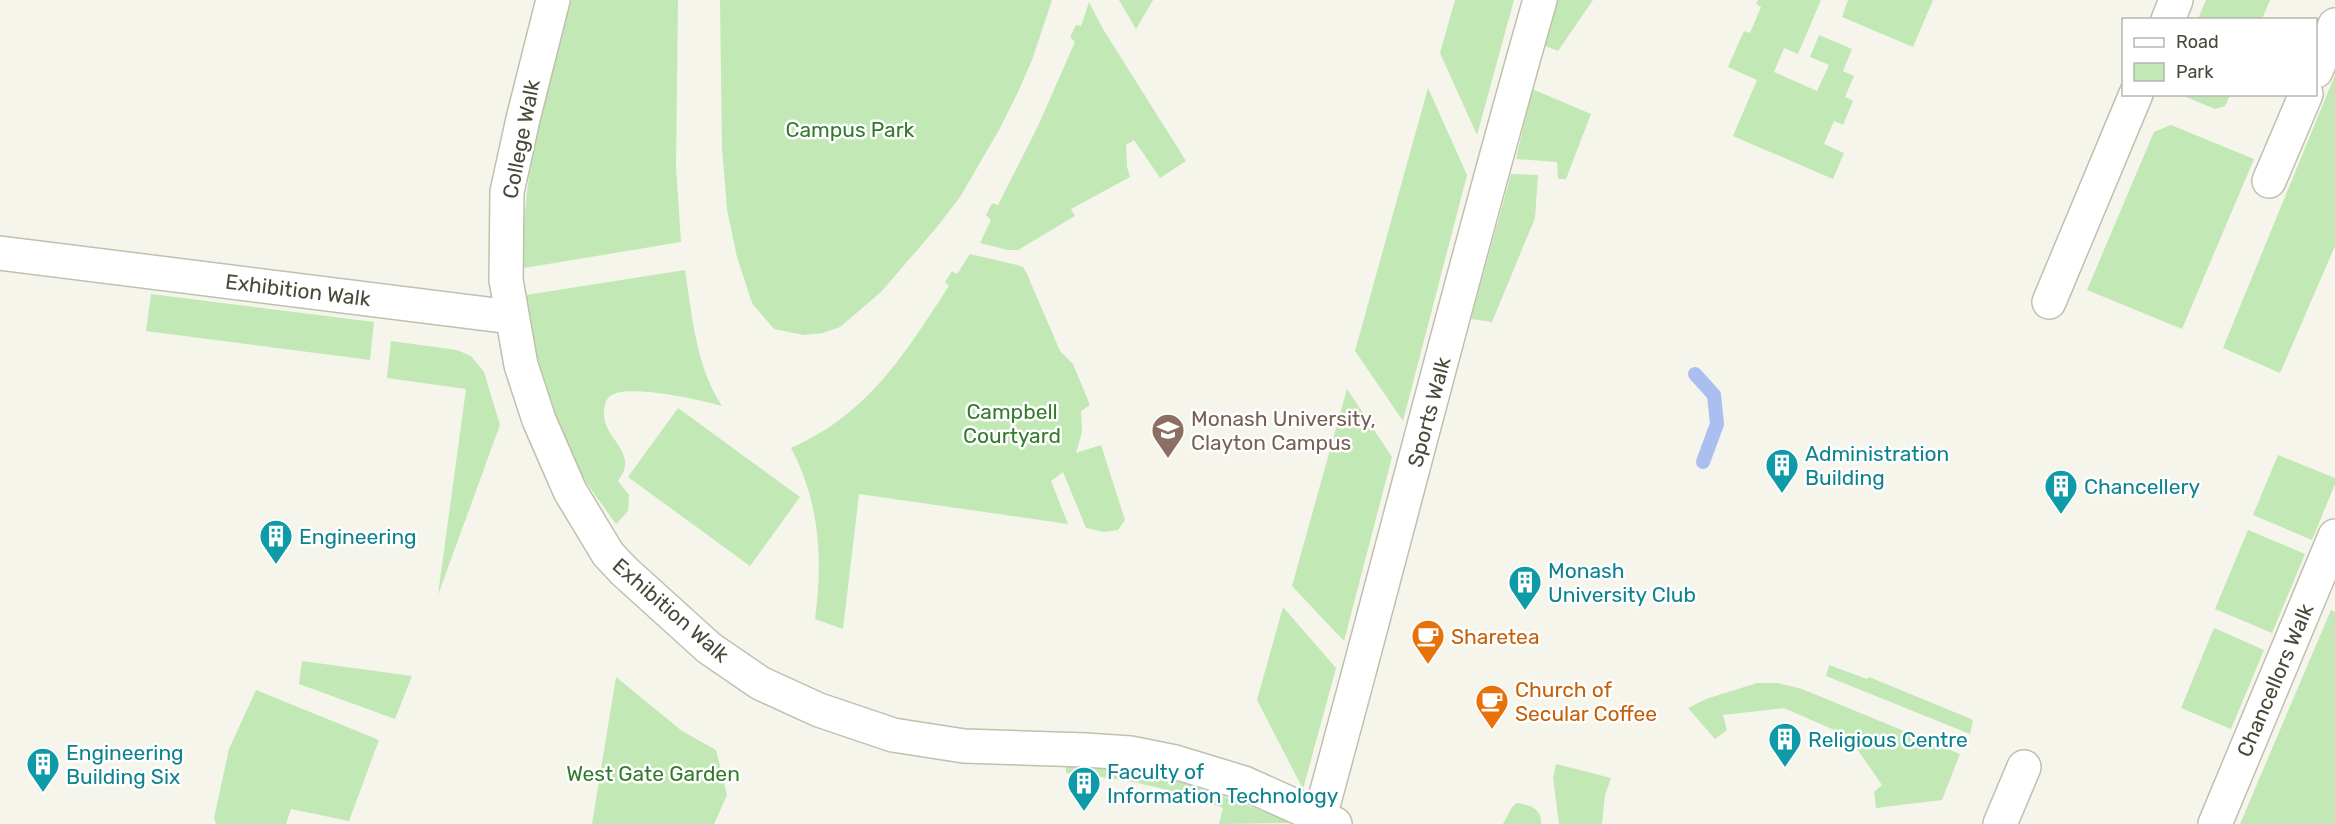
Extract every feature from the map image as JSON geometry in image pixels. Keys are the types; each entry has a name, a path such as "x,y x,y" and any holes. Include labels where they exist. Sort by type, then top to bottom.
{"street":[{"name":"College Walk","path":"511,317 506,280 507,192 553,0"},
{"name":"Sports Walk","path":"1324,822 1360,675 1504,128 1540,0"},
{"path":"2169,18 2176,0"},
{"path":"2317,69 2335,25"},
{"path":"2049,302 2135,96"},
{"path":"2269,181 2305,96"},
{"name":"Exhibition Walk","path":"0,254 511,317 521,365 539,420 570,491 608,554 638,586 709,648 760,683 819,710 893,735 964,746 1130,753 1175,762 1244,783 1324,822"},
{"name":"Chancellors Walk","path":"2215,824 2335,536"},
{"path":"2000,824 2024,767"}],"green space":[{"path":"569,0 678,0 676,167 681,242 524,268 526,200 531,166 544,99"},
{"name":"Campus Park","path":"720,0 1052,0 1032,60 1018,92 960,197 881,292 840,327 823,333 804,335 774,329 752,303 737,257 727,209 722,148"},
{"path":"1119,0 1153,0 1136,29"},
{"path":"1455,0 1514,0 1477,135 1440,53"},
{"path":"1558,0 1593,0 1558,51 1545,46"},
{"path":"1758,0 1821,0 1798,54 1784,48 1774,72 1817,91 1829,65 1810,57 1819,35 1852,49 1843,71 1854,76 1845,97 1853,101 1843,125 1834,121 1824,144 1844,153 1833,179 1733,136 1757,80 1728,67 1744,31 1750,33 1761,7 1756,4"},
{"path":"1848,0 1933,0 1913,47 1842,17"},
{"path":"2206,0 2270,0 2262,18 2198,18"},
{"path":"1089,2 1103,29 1186,161 1160,178 1134,140 1126,145 1130,177 1071,209 1075,216 1018,250 1008,250 980,243 991,220 986,215 992,203 998,205 1037,128 1075,42 1070,37 1076,25 1081,26"},
{"path":"2335,75 2335,246 2280,373 2223,348"},
{"path":"1428,88 1467,175 1403,421 1355,351"},
{"path":"1532,89 1591,114 1566,179 1558,179 1557,162 1516,159"},
{"path":"2183,96 2230,96 2225,106 2215,109"},
{"path":"2171,125 2254,159 2182,329 2087,290 2154,132"},
{"path":"1511,174 1538,175 1535,218 1492,322 1471,319"},
{"name":"Campbell Courtyard","path":"970,254 1023,267 1060,351 1073,364 1090,405 1081,411 1082,432 1076,453 1101,445 1125,520 1118,530 1104,532 1086,528 1063,472 1051,481 1068,524 859,494 843,629 815,619 819,575 817,532 808,489 791,448 819,434 843,417 883,379 949,286 945,282 952,271 957,274"},
{"path":"685,270 696,340 706,375 722,406 646,392 617,393 608,398 604,414 605,421 625,460 624,471 618,481 629,495 628,511 616,524 574,464 556,426 542,382 526,295"},
{"path":"151,294 374,322 370,360 146,331"},
{"path":"391,341 457,350 471,356 484,372 500,425 438,595 466,389 387,378"},
{"path":"1347,389 1392,457 1344,641 1292,586"},
{"path":"678,408 800,497 750,566 628,477"},
{"path":"2278,455 2335,478 2335,484 2312,540 2253,515"},
{"path":"2248,530 2305,554 2272,633 2215,609"},
{"path":"1283,607 1336,668 1303,789 1257,700"},
{"path":"2331,610 2335,612 2335,824 2240,824"},
{"path":"2214,628 2264,650 2231,729 2181,708"},
{"path":"302,661 412,676 395,719 299,684"},
{"path":"1829,665 1867,679 1869,677 1971,719 1973,721 1970,734 1826,676"},
{"name":"West Gate Garden","path":"616,677 682,731 716,750 727,795 714,824 592,824"},
{"path":"1757,683 1778,683 1802,689 1960,754 1942,800 1876,808 1874,792 1882,785 1848,736 1784,708 1723,715 1727,730 1715,739 1688,708 1706,699"},
{"path":"256,690 379,740 349,821 291,809 286,824 216,824 214,818 229,749"},
{"path":"1066,761 1096,764 1153,775 1209,791 1291,823 1219,824 1223,808 1146,785 1066,773"},
{"path":"1556,764 1611,778 1605,795 1602,824 1559,824 1553,778"},
{"path":"1517,803 1537,811 1541,824 1503,824 1512,807"}],"waterway":[{"path":"1695,374 1714,395 1717,424 1703,462"}],"place":[{"name":"Monash University, Clayton Campus","path":"1168,459"},
{"name":"Administration Building","path":"1782,494"},
{"name":"Chancellery","path":"2061,515"},
{"name":"Engineering","path":"276,565"},
{"name":"Monash University Club","path":"1525,611"},
{"name":"Sharetea","path":"1428,665"},
{"name":"Church of Secular Coffee","path":"1492,730"},
{"name":"Religious Centre","path":"1785,768"},
{"name":"Engineering Building Six","path":"43,793"},
{"name":"Faculty of Information Technology","path":"1084,812"}]}
